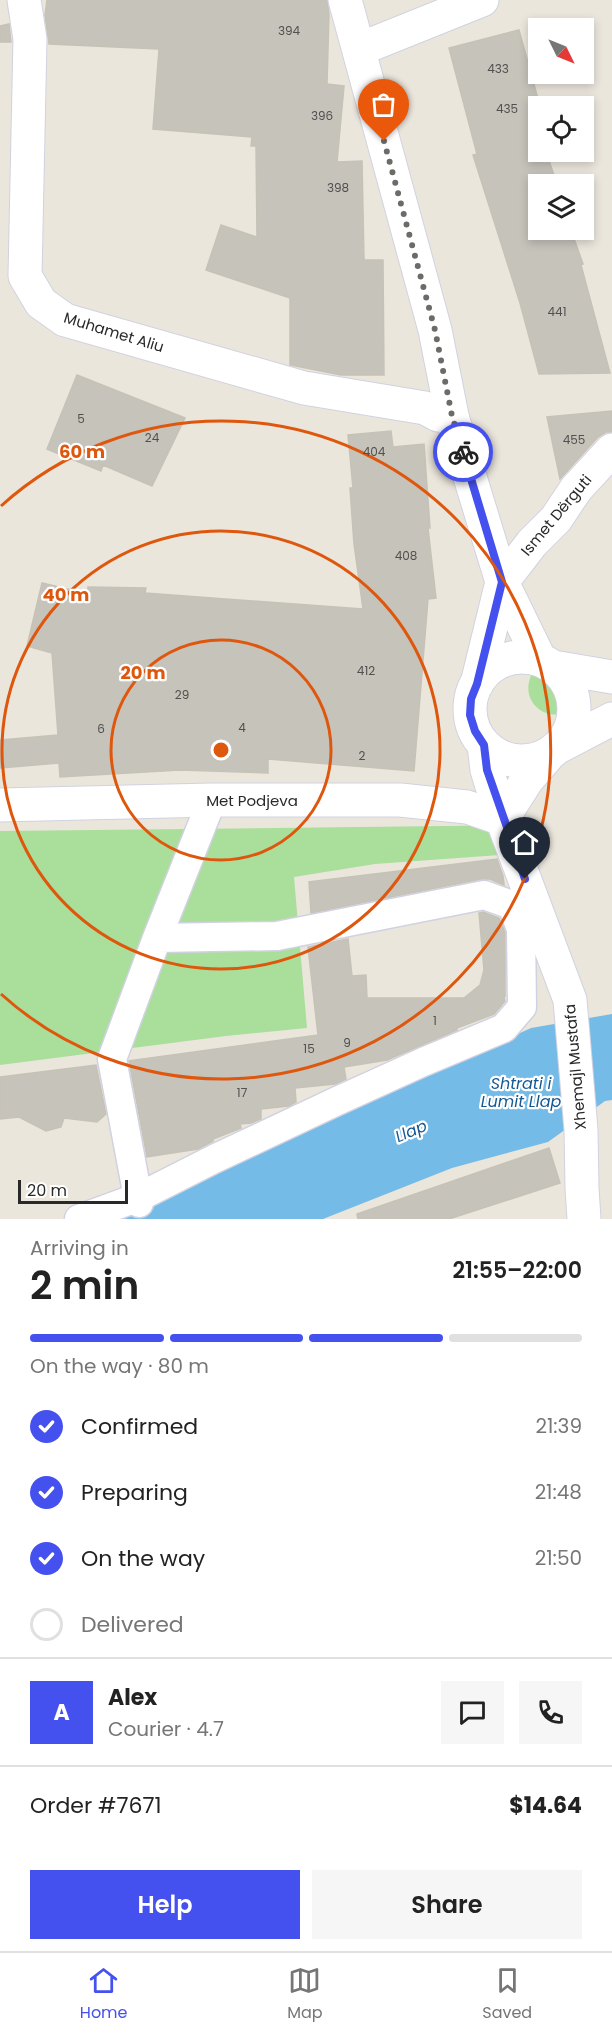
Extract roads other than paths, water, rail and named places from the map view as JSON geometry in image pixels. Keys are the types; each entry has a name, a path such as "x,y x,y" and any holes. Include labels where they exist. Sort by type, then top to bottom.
{"main road":[{"name":"Muhamet Aliu","path":"24,0 30,39 25,276 41,303 65,320 304,388 425,408 438,415 452,416"},
{"path":"345,0 435,330 452,416 502,582 547,664 564,678 571,691 574,706 573,721 567,735 527,780 502,819"},
{"path":"360,49 482,0"},
{"name":"Ismet Dërguti","path":"502,582 532,543 556,519 576,489 612,450"},
{"path":"502,582 477,684 471,699 470,715 475,731 484,745 495,754 509,759 524,761 538,759 612,719"},
{"path":"477,684 486,672 505,661 526,657 547,664 612,677"},
{"name":"Xhemajl Mustafa","path":"484,745 487,770 502,819 570,1000 581,1130 585,1219"},
{"name":"Met Podjeva","path":"0,805 212,800 400,800 467,807 502,819"}],"street":[{"path":"139,1200 112,1059 212,800"},
{"path":"79,1219 139,1200 214,1159 364,1089 504,1028 522,1007 521,929 512,905 484,895 277,936 157,938"}],"water":[{"name":"Shtrati i Lumit Llap","path":"612,1014 612,1100 605,1101 548,1142 452,1168 323,1219 124,1219 229,1165 531,1028"}],"water label":[{"name":"Llap","path":"411,1131"}]}
